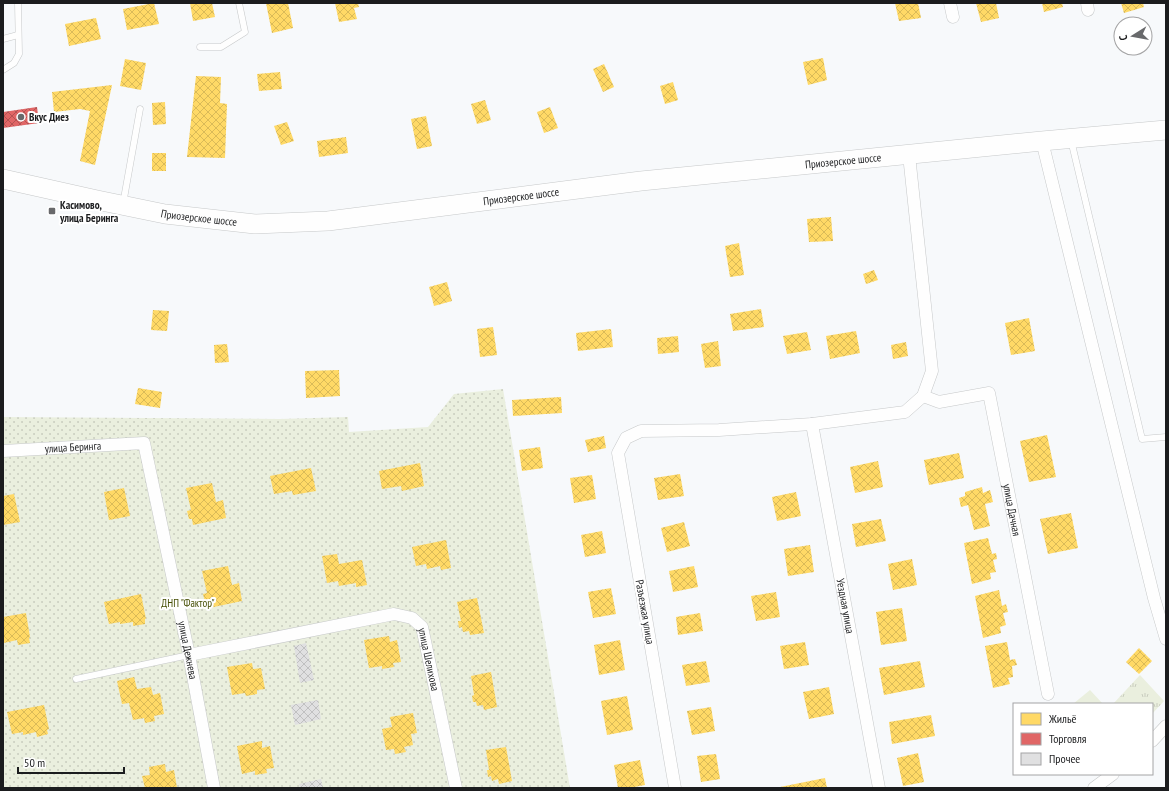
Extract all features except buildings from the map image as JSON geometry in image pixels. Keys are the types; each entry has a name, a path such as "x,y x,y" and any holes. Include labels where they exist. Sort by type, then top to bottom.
{"main road":[{"name":"Приозерское шоссе","path":"3,179 165,214 255,224 328,220 642,181 1166,130"}],"street":[{"path":"950,3 953,17"},
{"path":"1042,141 1154,598 1166,639"},
{"path":"812,424 905,412 923,396 932,370 909,155"},
{"name":"улица Дачная","path":"923,396 939,402 990,393 1048,694"},
{"name":"Разъезжая улица","path":"675,788 618,453 626,438 641,431 719,430 812,424"},
{"name":"Уездная улица","path":"812,424 879,788"},
{"name":"улица Беринга","path":"3,451 144,443"},
{"name":"улица Дежнева","path":"144,443 189,655 214,788"},
{"name":"улица Шелихова","path":"189,655 394,614 412,618 422,627 456,788"},
{"path":"1153,740 1166,726"},
{"path":"1094,788 1112,775"}],"lane":[{"path":"3,70 14,63 19,54 18,3"},
{"path":"200,48 221,47 245,32 239,3"},
{"path":"3,39 18,35"},
{"path":"123,206 140,109"},
{"path":"1071,139 1142,439 1166,437"},
{"path":"76,679 189,655"}],"green space":[{"name":"ДНП \"Фактор\"","path":"503,389 570,788 3,788 3,417 280,419 348,417 349,432 428,427 454,394"},
{"path":"1140,675 1164,701 1153,713 1153,703 1114,703"},
{"path":"1090,690 1102,703 1074,703"}],"place":[{"name":"Вкус Диез","path":"21,117"},
{"name":"Касимово, улица Беринга","path":"52,211"}]}
